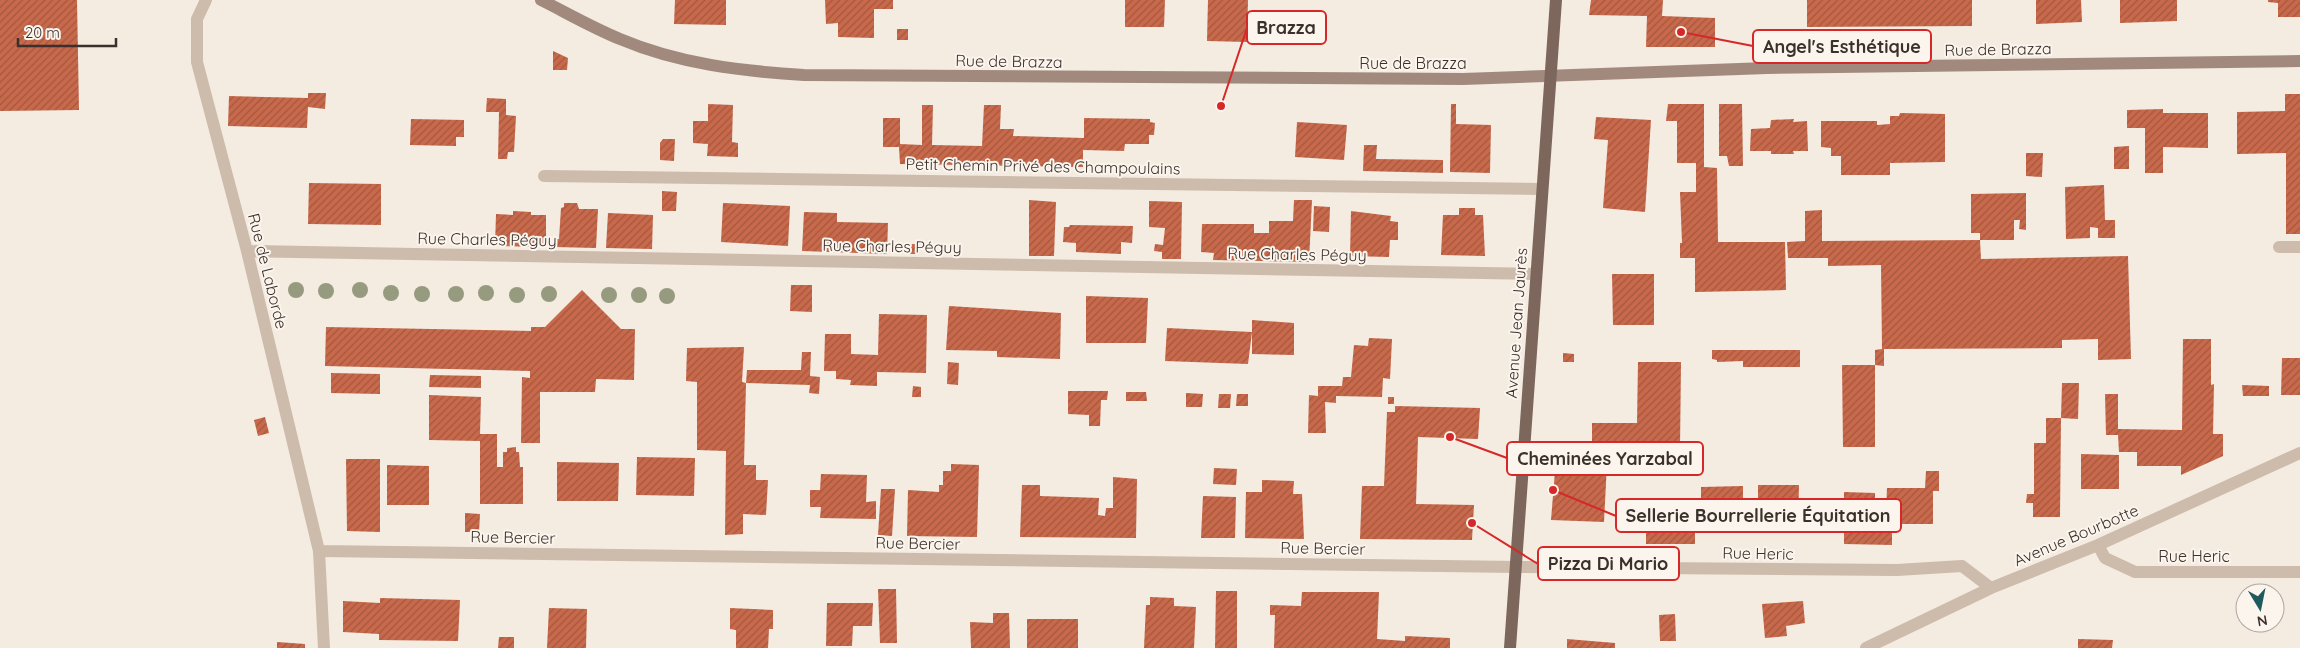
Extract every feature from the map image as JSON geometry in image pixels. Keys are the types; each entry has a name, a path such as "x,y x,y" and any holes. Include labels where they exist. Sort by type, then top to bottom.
{"main road":[{"name":"Rue de Brazza","path":"541,0 620,40 676,59 736,71 804,75 1463,79 1767,68 2300,61"},
{"name":"Avenue Jean Jaurès","path":"1510,648 1541,189 1556,0"}],"street":[{"name":"Rue de Laborde","path":"206,0 197,19 197,62 247,251 319,551 324,648"},
{"name":"Petit Chemin Privé des Champoulains","path":"544,176 1541,189"},
{"path":"2279,248 2300,247"},
{"name":"Rue Charles Péguy","path":"247,251 1536,274"},
{"name":"Avenue Bourbotte","path":"1866,648 1991,588 2098,545 2300,452"},
{"name":"Rue Heric","path":"2098,545 2106,558 2136,572 2300,572"},
{"name":"Rue Bercier","path":"319,551 1516,567"},
{"name":"Rue Heric","path":"1516,567 1897,570 1962,566 1991,588"}],"building":[{"path":"0,0 77,0 79,110 0,111"},
{"path":"675,0 726,0 726,25 674,24"},
{"path":"825,0 893,0 893,9 874,9 874,38 838,37 838,23 826,24"},
{"path":"1125,0 1165,0 1164,27 1125,27"},
{"path":"1208,0 1248,0 1247,42 1207,41"},
{"path":"1591,0 1663,0 1662,16 1715,18 1715,47 1646,47 1647,16 1589,15"},
{"path":"1807,0 1972,0 1972,26 1807,27"},
{"path":"2036,0 2081,0 2082,22 2036,24"},
{"path":"2120,0 2177,0 2177,21 2120,23"},
{"path":"2268,0 2300,0 2300,17 2278,17 2278,3 2268,2"},
{"path":"897,29 908,29 908,40 897,40"},
{"path":"553,51 568,58 567,70 553,70"},
{"path":"308,93 326,93 325,109 308,107 307,128 228,126 229,96 308,98"},
{"path":"2285,94 2300,94 2300,234 2286,234 2286,153 2237,154 2237,112 2285,111"},
{"path":"487,98 506,99 506,115 516,116 514,152 508,152 507,159 498,159 499,112 486,112"},
{"path":"708,104 733,105 732,142 738,143 738,157 707,156 708,144 693,143 693,121 708,121"},
{"path":"1451,104 1456,104 1456,124 1491,125 1490,173 1450,172"},
{"path":"1668,104 1704,104 1704,167 1717,168 1718,242 1785,242 1786,290 1695,292 1695,258 1680,258 1680,243 1682,243 1680,192 1696,192 1696,163 1677,163 1677,121 1666,121"},
{"path":"1719,104 1742,104 1743,166 1729,166 1727,156 1719,156"},
{"path":"922,105 933,105 932,145 982,146 984,105 1001,105 1000,129 1014,129 1013,136 1084,138 1084,118 1150,119 1150,122 1155,123 1154,135 1149,135 1149,144 1125,144 1124,151 1083,150 1083,167 900,164 899,147 883,147 883,118 900,118 900,144 922,145"},
{"path":"2163,109 2163,113 2208,113 2208,148 2163,147 2163,173 2145,173 2145,128 2127,128 2127,110"},
{"path":"1900,113 1945,114 1945,162 1890,163 1890,175 1841,175 1841,156 1831,156 1831,148 1821,147 1821,121 1877,121 1877,125 1890,124 1890,116 1899,116"},
{"path":"1596,117 1651,120 1645,212 1603,208 1608,140 1594,139"},
{"path":"411,119 464,120 464,137 456,137 456,146 410,145"},
{"path":"1794,119 1793,122 1807,121 1808,151 1793,151 1794,154 1771,154 1771,151 1750,151 1751,129 1770,128 1771,120"},
{"path":"1297,122 1347,125 1344,160 1295,157"},
{"path":"663,139 675,139 674,161 660,160 660,143"},
{"path":"1364,145 1377,145 1376,159 1443,160 1443,173 1363,171"},
{"path":"2129,146 2129,169 2114,169 2114,147"},
{"path":"2026,153 2043,153 2042,177 2026,176"},
{"path":"309,183 381,184 381,225 308,224"},
{"path":"2104,185 2105,220 2115,220 2115,238 2098,238 2098,228 2090,227 2090,238 2066,239 2065,187"},
{"path":"662,191 677,192 676,211 662,211"},
{"path":"2026,193 2026,230 2019,229 2020,220 2014,220 2014,240 1980,240 1980,233 1971,233 1971,194"},
{"path":"1029,200 1056,202 1054,256 1029,256"},
{"path":"1294,200 1312,200 1309,262 1213,260 1214,253 1201,252 1202,224 1254,224 1254,233 1269,233 1269,221 1293,221"},
{"path":"1149,201 1182,202 1181,259 1162,259 1162,252 1154,251 1155,244 1163,245 1165,228 1149,227"},
{"path":"564,203 577,203 579,209 598,209 596,248 555,247 555,239 559,239 561,208 564,207"},
{"path":"723,203 790,206 788,246 721,242"},
{"path":"1314,206 1330,207 1329,232 1313,231"},
{"path":"1459,208 1475,208 1475,215 1483,215 1485,256 1441,255 1443,215 1459,215"},
{"path":"1822,210 1822,241 1980,240 1981,259 2128,256 2131,359 2098,360 2098,339 2062,340 2062,348 1884,349 1884,366 1875,365 1875,350 1882,349 1881,265 1828,266 1828,258 1788,258 1787,242 1805,241 1805,211"},
{"path":"513,211 531,212 531,215 546,215 546,247 495,246 496,214 513,215"},
{"path":"1351,211 1391,216 1390,221 1398,222 1398,240 1390,240 1389,257 1350,256"},
{"path":"804,212 837,213 837,222 888,223 887,254 802,251"},
{"path":"608,213 653,215 652,249 606,248"},
{"path":"1070,225 1133,226 1132,243 1121,242 1121,254 1076,252 1076,243 1063,242 1064,227 1069,227"},
{"path":"911,244 918,244 918,254 910,254"},
{"path":"1612,274 1654,274 1654,325 1613,325"},
{"path":"791,285 812,285 812,312 790,311"},
{"path":"582,290 621,329 635,329 634,380 596,379 595,392 540,392 540,443 521,443 522,377 530,378 530,371 325,366 326,327 531,331 531,327 545,327"},
{"path":"1086,296 1148,298 1146,343 1086,343"},
{"path":"949,306 1061,313 1060,359 997,357 997,351 946,350"},
{"path":"879,314 927,315 926,373 877,372 877,386 850,385 851,380 836,379 836,371 824,371 825,334 851,334 851,354 878,355"},
{"path":"1252,320 1294,323 1294,355 1252,354"},
{"path":"1167,328 1252,332 1248,364 1165,361"},
{"path":"1369,338 1392,339 1390,379 1383,378 1382,397 1336,396 1336,403 1325,402 1326,433 1308,433 1309,395 1318,396 1318,386 1342,386 1343,377 1351,377 1354,345 1368,346"},
{"path":"2183,339 2211,339 2211,385 2214,384 2213,434 2223,434 2223,456 2181,475 2181,466 2137,466 2137,452 2119,452 2118,435 2106,435 2105,394 2118,394 2118,429 2182,430"},
{"path":"744,347 742,382 746,383 744,465 756,465 756,480 768,480 766,515 743,514 743,534 725,535 726,451 697,450 697,382 686,381 687,348"},
{"path":"1712,350 1800,350 1800,367 1743,367 1743,361 1717,362 1717,360 1712,359"},
{"path":"802,352 811,352 810,376 820,377 819,394 809,393 810,385 746,383 747,370 801,370"},
{"path":"1563,353 1574,354 1574,362 1563,362"},
{"path":"2282,358 2300,358 2300,395 2281,395"},
{"path":"948,362 959,363 958,385 947,384"},
{"path":"1638,362 1681,362 1680,448 1592,447 1592,423 1637,423"},
{"path":"1842,365 1875,365 1875,447 1843,447"},
{"path":"331,373 380,374 380,394 331,393"},
{"path":"430,375 481,376 481,388 429,387"},
{"path":"2062,383 2079,383 2078,419 2061,418"},
{"path":"2242,385 2269,386 2269,396 2243,396"},
{"path":"913,386 921,387 921,397 912,397"},
{"path":"1068,391 1108,391 1107,400 1101,400 1100,426 1089,426 1089,415 1068,414"},
{"path":"1126,392 1146,392 1147,401 1126,401"},
{"path":"1186,393 1203,394 1202,407 1186,407"},
{"path":"1219,394 1231,394 1230,408 1218,408"},
{"path":"1237,394 1248,394 1248,406 1236,406"},
{"path":"429,395 481,397 480,434 497,434 497,467 503,467 503,452 507,452 507,448 516,447 516,452 519,452 520,467 523,467 523,504 480,504 480,441 429,440"},
{"path":"1388,397 1394,397 1394,404 1388,404"},
{"path":"1395,406 1480,408 1478,439 1418,437 1416,504 1474,505 1472,540 1360,539 1362,486 1384,486 1387,412 1395,412"},
{"path":"265,417 269,433 258,436 254,420"},
{"path":"2046,418 2061,418 2060,517 2033,517 2033,503 2026,503 2027,494 2034,494 2034,443 2046,443"},
{"path":"2081,454 2119,455 2119,489 2081,489"},
{"path":"637,457 695,458 694,496 636,495"},
{"path":"346,459 380,459 380,532 347,531"},
{"path":"1556,459 1607,463 1604,522 1551,520"},
{"path":"557,462 619,463 618,501 557,501"},
{"path":"951,464 979,465 977,537 907,536 908,490 939,492 939,485 943,485 943,471 951,471"},
{"path":"387,465 429,466 429,505 387,505"},
{"path":"1214,468 1237,469 1236,485 1213,484"},
{"path":"1926,471 1939,471 1939,491 1933,491 1933,524 1892,524 1892,545 1844,544 1844,492 1875,493 1875,511 1886,512 1887,488 1925,488"},
{"path":"821,474 867,475 866,502 876,501 876,519 820,518 821,507 810,507 810,490 820,490"},
{"path":"1113,477 1137,479 1136,538 1020,537 1022,485 1040,485 1040,496 1099,498 1098,515 1105,516 1106,508 1113,508"},
{"path":"1262,480 1294,481 1293,494 1302,494 1304,539 1245,538 1246,492 1262,492"},
{"path":"1758,485 1799,485 1798,525 1758,524"},
{"path":"1743,486 1743,524 1701,524 1701,487"},
{"path":"881,489 895,489 892,536 878,535"},
{"path":"1203,496 1236,497 1235,538 1201,538"},
{"path":"465,513 480,514 479,532 465,532"},
{"path":"1663,514 1695,515 1695,544 1646,544 1646,525 1662,525"},
{"path":"878,589 896,589 897,643 880,643"},
{"path":"1216,591 1237,591 1237,648 1215,648"},
{"path":"1302,592 1379,592 1377,639 1405,641 1405,636 1450,638 1450,648 1274,648 1275,615 1270,615 1270,605 1301,606"},
{"path":"1150,597 1174,598 1174,606 1196,607 1194,648 1144,648 1146,605 1150,605"},
{"path":"380,598 460,600 458,641 379,640 379,634 343,632 343,601 380,603"},
{"path":"1803,601 1805,623 1786,626 1787,636 1765,638 1762,604"},
{"path":"827,603 873,603 872,626 853,626 852,646 826,646"},
{"path":"549,608 587,609 586,648 547,648"},
{"path":"730,608 773,610 773,629 769,629 768,648 736,648 736,630 730,629"},
{"path":"993,613 1009,613 1010,648 971,648 970,622 993,623"},
{"path":"1675,614 1676,641 1660,641 1659,615"},
{"path":"1027,619 1078,619 1078,648 1027,648"},
{"path":"499,637 514,637 514,648 498,648"},
{"path":"1567,639 1615,643 1615,648 1567,648"},
{"path":"2078,639 2113,640 2112,648 2078,648"},
{"path":"277,642 305,644 305,648 277,648"}],"place":[{"name":"Angel's Esthétique","path":"1681,32"},
{"name":"Brazza","path":"1221,106"},
{"name":"Cheminées Yarzabal","path":"1450,437"},
{"name":"Sellerie Bourrellerie Équitation","path":"1553,490"},
{"name":"Pizza Di Mario","path":"1472,523"}]}
